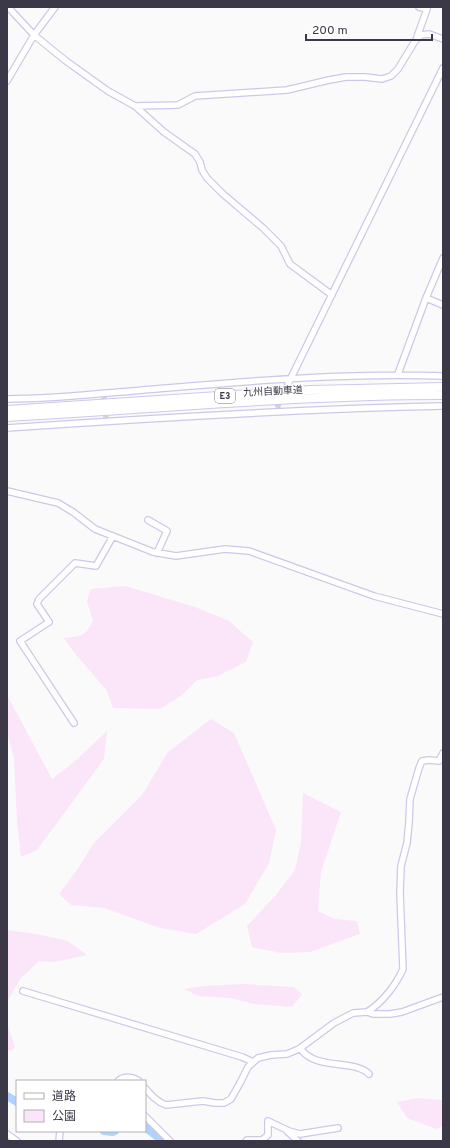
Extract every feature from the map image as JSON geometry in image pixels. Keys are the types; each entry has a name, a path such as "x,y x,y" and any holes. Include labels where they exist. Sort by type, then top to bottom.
{"highway":[{"name":"九州自動車道","path":"7,410 310,390 443,387"},
{"name":"九州自動車道","path":"7,417 284,399 377,395 443,395"}],"street":[{"path":"8,7 34,35 89,78 134,106 164,132 195,154 207,178 281,246 290,264 332,295"},
{"path":"7,81 34,35 55,7"},
{"path":"134,106 178,105 194,96 287,90 346,77 382,79 391,76 398,69 417,39 427,9 419,7"},
{"path":"417,39 421,35 429,34 443,39"},
{"path":"289,381 443,68"},
{"path":"398,374 426,298 443,258"},
{"path":"426,298 443,305"},
{"path":"7,399 103,395 216,384 289,381 334,376 398,374 443,376"},
{"path":"7,428 106,420 276,410 443,406"},
{"path":"7,491 58,503 91,526 157,553 176,556 225,549 249,551 374,596 443,614"},
{"path":"148,520 167,531 157,553"},
{"path":"74,723 20,641 49,622 37,604 39,599 75,563 96,566 113,536"},
{"path":"367,1012 376,1007 400,977 403,969 401,866 409,822 410,799 422,761 439,761 443,753"},
{"path":"23,991 242,1056 253,1062"},
{"path":"146,1089 154,1098 166,1105 203,1101 215,1103 224,1102 231,1099 248,1067 258,1058 287,1054 300,1048 353,1013 367,1012 373,1014 390,1014 402,1012 443,997"},
{"path":"300,1048 305,1055 314,1059 362,1068 369,1074"},
{"path":"119,1080 130,1077 137,1080"},
{"path":"146,1117 170,1141"},
{"path":"246,1141 262,1140 268,1135 268,1121 293,1133 305,1134 338,1128"},
{"path":"286,1130 298,1141"},
{"path":"7,1134 17,1141"}],"green space":[{"path":"125,586 195,607 229,621 253,642 246,662 218,676 197,680 181,696 160,709 113,708 107,691 73,651 64,638 82,635 93,621 87,601 91,589"},
{"path":"7,695 52,779 74,762 107,731 104,759 37,850 21,857 17,822 14,758 7,733"},
{"path":"211,719 234,733 276,830 269,863 245,904 196,934 160,928 104,908 71,905 59,894 79,867 93,844 142,795 168,752"},
{"path":"303,793 341,812 321,872 318,911 335,919 357,921 360,934 310,952 281,953 252,947 247,926 276,895 295,870 301,842"},
{"path":"7,930 36,934 68,941 87,955 55,962 39,961 20,979 7,1002"},
{"path":"243,984 294,987 302,994 292,1007 254,1004 230,998 198,996 184,989 205,986"},
{"path":"7,1024 15,1047 11,1051 7,1050"},
{"path":"417,1098 443,1100 443,1126 437,1129 407,1118 397,1102"}],"waterway":[{"path":"7,1096 16,1101"},
{"path":"146,1128 163,1141"}],"tunnel":[{"path":"104,396 106,418"},
{"path":"277,408 282,397"}]}
